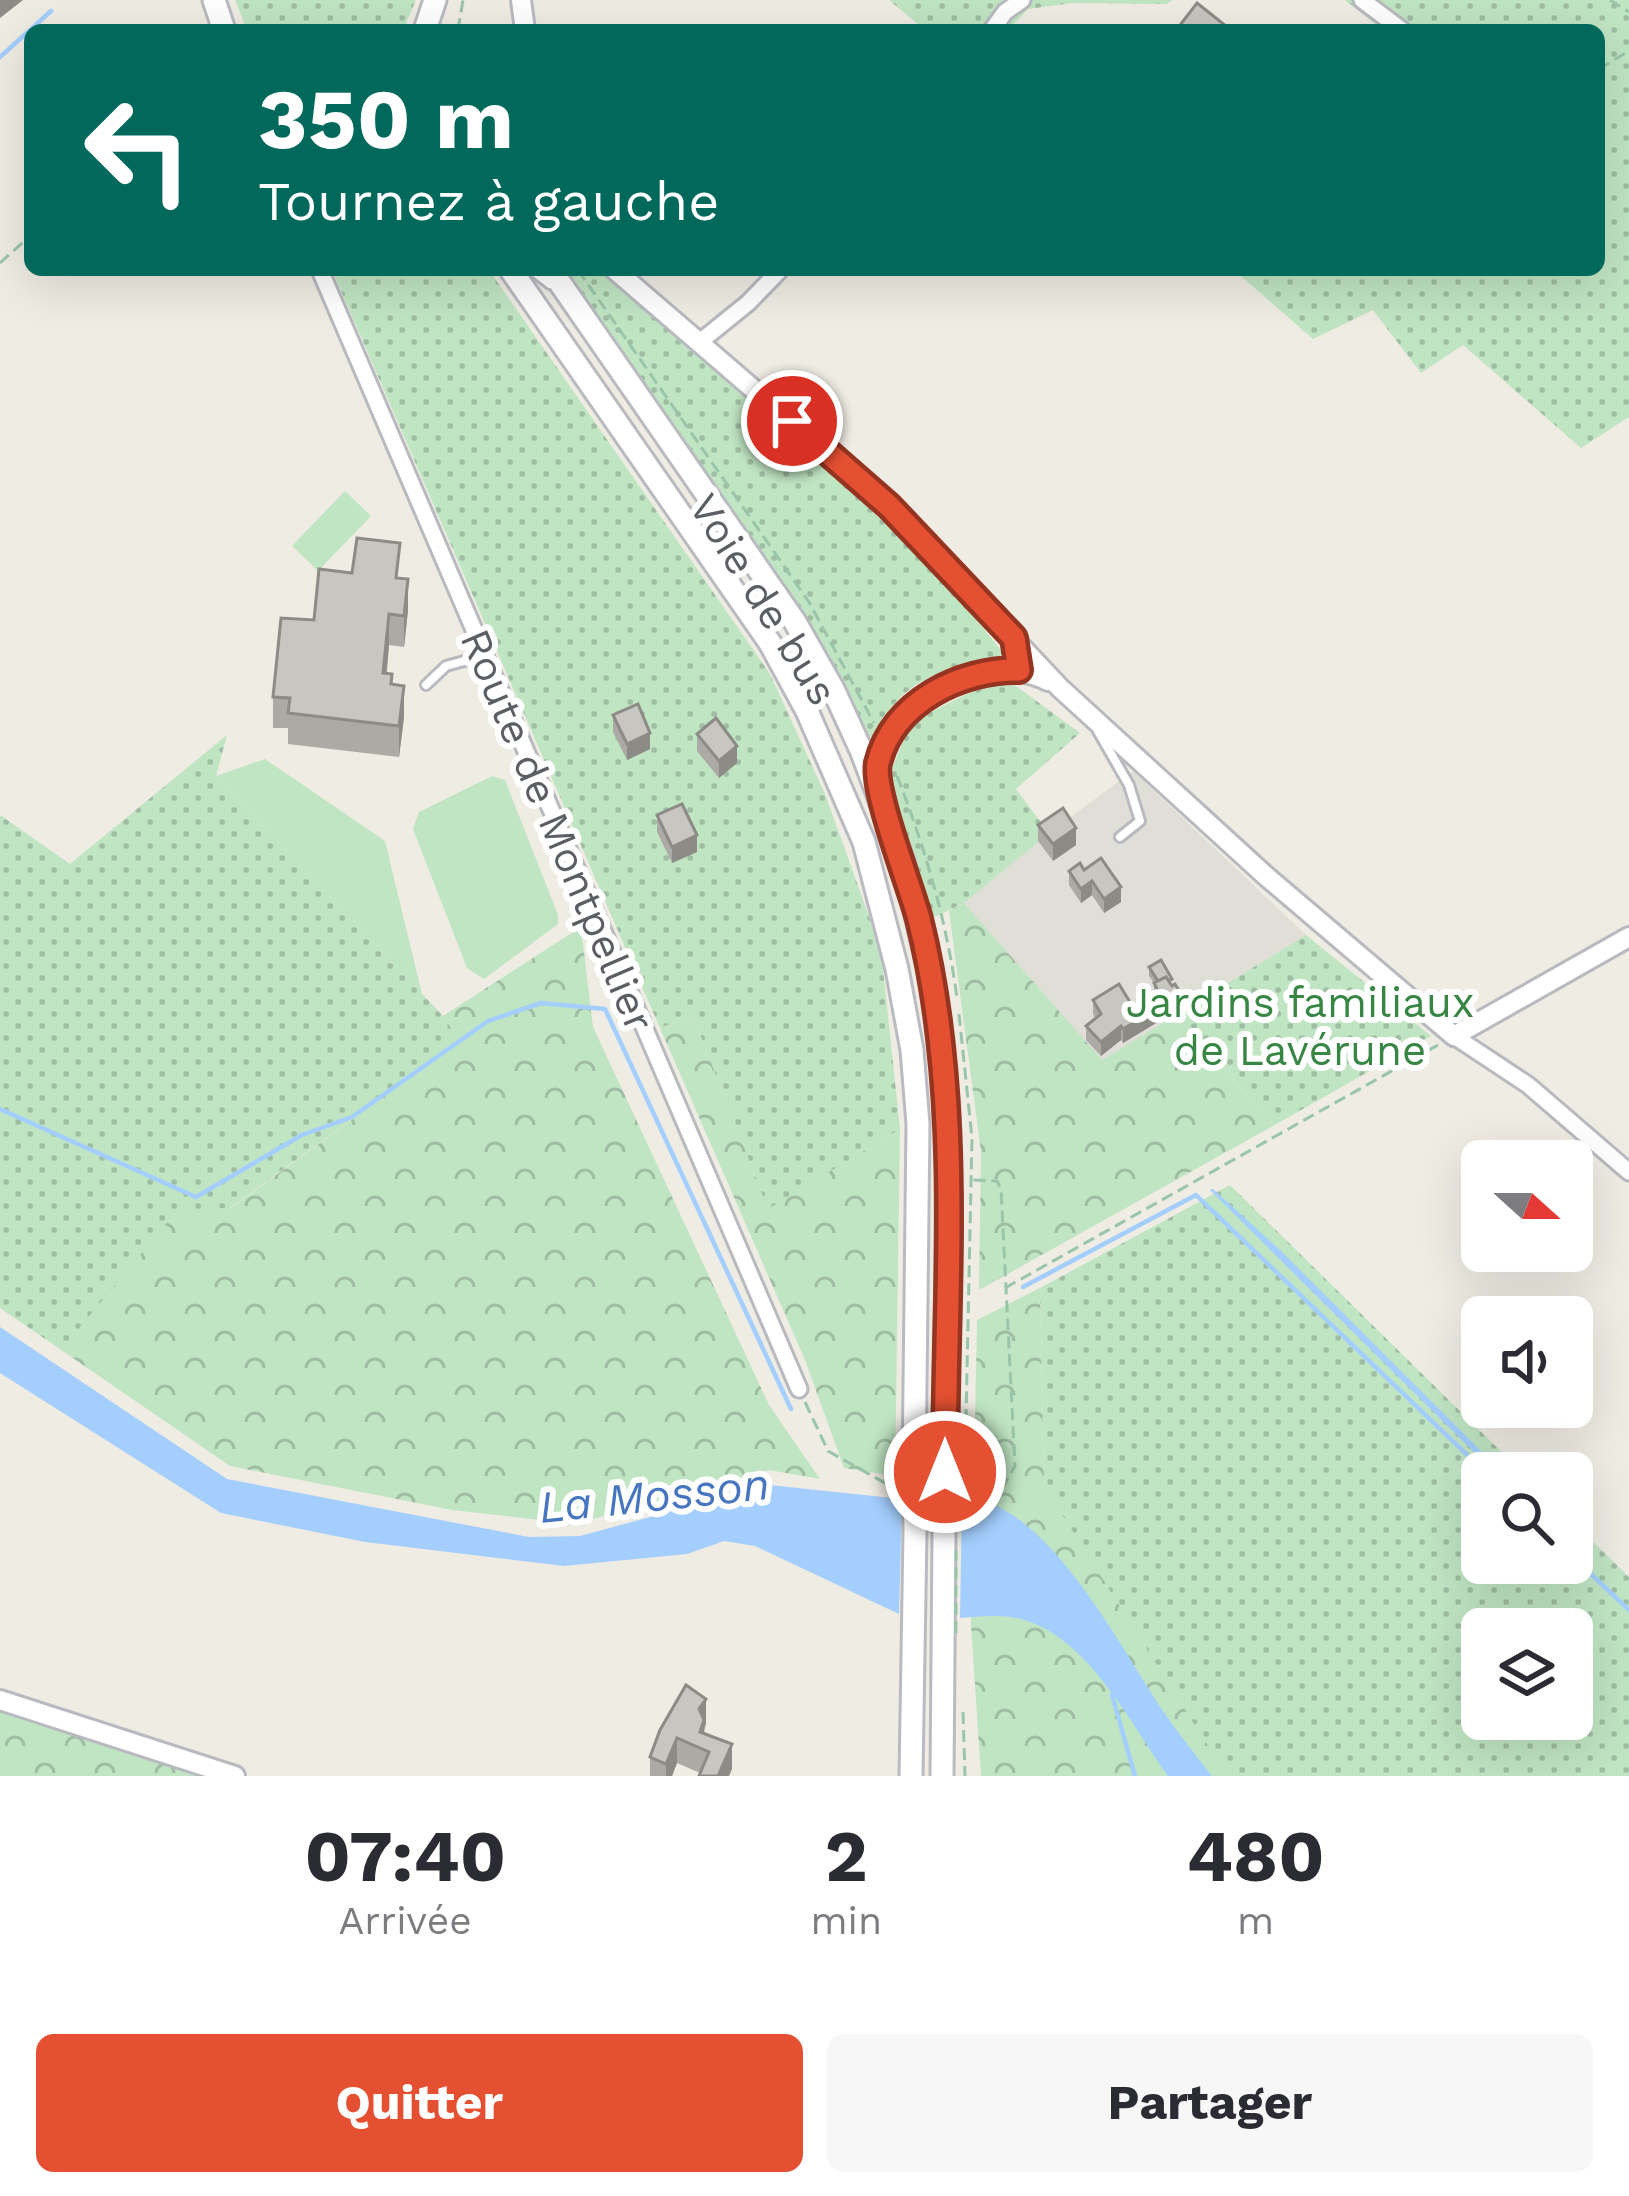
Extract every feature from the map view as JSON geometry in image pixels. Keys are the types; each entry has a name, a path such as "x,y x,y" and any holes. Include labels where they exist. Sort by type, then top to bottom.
{"main road":[{"path":"515,276 770,643 807,711 864,842 901,989 918,1124 910,1481 937,1632 911,1776"},
{"path":"554,276 795,622 833,689 876,784 920,922 943,1050 949,1153 938,1776"}],"street":[{"path":"996,24 1022,0"},
{"path":"1362,0 1394,24"},
{"name":"Route de Montpellier","path":"323,276 799,1389"},
{"path":"622,276 889,506 1060,688 1267,877 1454,1036 1528,1085 1629,1172"},
{"path":"701,341 774,276"},
{"path":"1014,638 1019,670"},
{"path":"876,784 887,738 899,719 926,697 961,680 998,670 1019,670 1060,688"},
{"path":"1454,1036 1629,937"},
{"path":"0,1700 235,1776"}],"lane":[{"name":"Voie de bus","path":"539,276 555,290 798,641 832,705 890,846 914,940 938,1085 942,1471"},
{"path":"426,685 446,666 482,656"},
{"path":"1094,718 1104,747 1129,785 1140,821 1120,836"},
{"path":"937,1632 938,1533"}],"path":[{"path":"1610,0 1629,12"},
{"path":"0,263 24,241"},
{"path":"1006,1287 1454,1036"},
{"path":"964,1427 969,1391 971,1180 967,1081"},
{"path":"964,1489 1004,1485 1015,1466 1000,1184 971,1180"},
{"path":"799,1389 828,1451 874,1479 910,1481"},
{"path":"937,1632 956,1541"}],"shaded area":[{"path":"1133,771 1306,935 1102,1061 964,903"}],"green space":[{"path":"235,0 416,0 406,24 245,24"},
{"path":"889,0 1173,0 1028,9 1014,24 918,24"},
{"path":"1345,0 1629,0 1629,417 1581,448 1463,345 1421,373 1373,310 1313,339 1241,276 1605,276 1605,24 1375,24"},
{"path":"335,276 493,276 770,674 825,794 881,950 900,1129 768,1210 693,1016 660,1028"},
{"path":"567,276 606,276 701,353 937,571 1004,654 913,687 871,739 825,648"},
{"path":"345,491 371,516 318,571 292,546"},
{"path":"987,684 1016,686 1080,733 1016,789 1049,833 964,903 928,920 888,778 911,722"},
{"path":"227,735 216,776 443,1016 460,1041 230,1208 176,1213 70,1356 0,1308 0,815 70,864"},
{"path":"265,759 385,841 422,994 216,776"},
{"path":"492,776 505,780 558,924 484,979 467,968 413,829 419,812"},
{"path":"964,903 1102,1060 1176,1015 1273,1126 979,1290 981,1152 949,911"},
{"path":"581,927 593,1027 769,1405 820,1479 769,1470 575,1524 452,1510 230,1466 70,1356 80,1327 176,1212 231,1208 460,1041 443,1016"},
{"name":"Jardins familiaux de Lavérune","path":"1306,935 1431,1036 1273,1126 1176,1015"},
{"path":"693,1016 768,1209 900,1129 895,1476 844,1468 805,1360 660,1028"},
{"path":"1230,1185 1461,1412 1461,1428 1477,1428 1502,1452 1461,1452 1461,1584 1593,1584 1593,1542 1629,1577 1629,1776 1227,1776 1044,1486 1040,1288"},
{"path":"1040,1288 1044,1486 1227,1776 981,1776 971,1625 977,1320"},
{"path":"0,1703 197,1776 0,1776"}],"water":[{"path":"1210,1190 1280,1250 1482,1452 1474,1452"},
{"path":"0,1327 227,1479 529,1537 580,1536 769,1485 902,1499 899,1614 755,1546 724,1541 687,1554 564,1566 365,1542 221,1513 0,1373"},
{"path":"962,1498 992,1504 1022,1522 1050,1548 1102,1614 1167,1717 1212,1776 1168,1776 1107,1686 1048,1631 1009,1617 960,1618"}],"building":[{"path":"1197,3 1223,24 1181,24"},
{"path":"357,538 400,543 396,578 408,579 404,616 389,614 383,673 392,674 391,684 404,686 399,726 288,713 290,698 273,697 281,618 314,620 319,569 352,573"},
{"path":"638,704 650,733 627,744 613,715"},
{"path":"716,718 737,746 719,761 697,734"},
{"path":"682,804 697,835 672,847 657,815"},
{"path":"1063,808 1076,828 1053,844 1038,825"},
{"path":"1101,858 1121,887 1104,899 1092,881 1081,889 1069,871 1080,863 1084,870"},
{"path":"1161,960 1172,979 1168,981 1166,977 1158,981 1149,967"},
{"path":"1166,977 1181,994 1101,1042 1086,1026 1101,1014 1093,1000 1119,984 1133,1007 1159,993 1154,983"},
{"path":"686,1685 706,1699 699,1709 704,1720 700,1732 732,1744 718,1776 699,1776 709,1752 677,1738 666,1764 650,1757"}],"waterway":[{"path":"37,24 51,11"},
{"path":"0,57 24,35"},
{"path":"0,1109 196,1197 302,1135 352,1117 488,1021 541,1003 605,1009 791,1409"},
{"path":"1023,1287 1196,1195 1464,1452"},
{"path":"1593,1576 1629,1610"},
{"name":"La Mosson","path":"1112,1695 1135,1776"}],"route":[{"path":"792,421 889,506 1014,638 1019,670 961,680 926,697 899,719 887,738 876,784 920,922 943,1050 949,1153 945,1472"}]}
